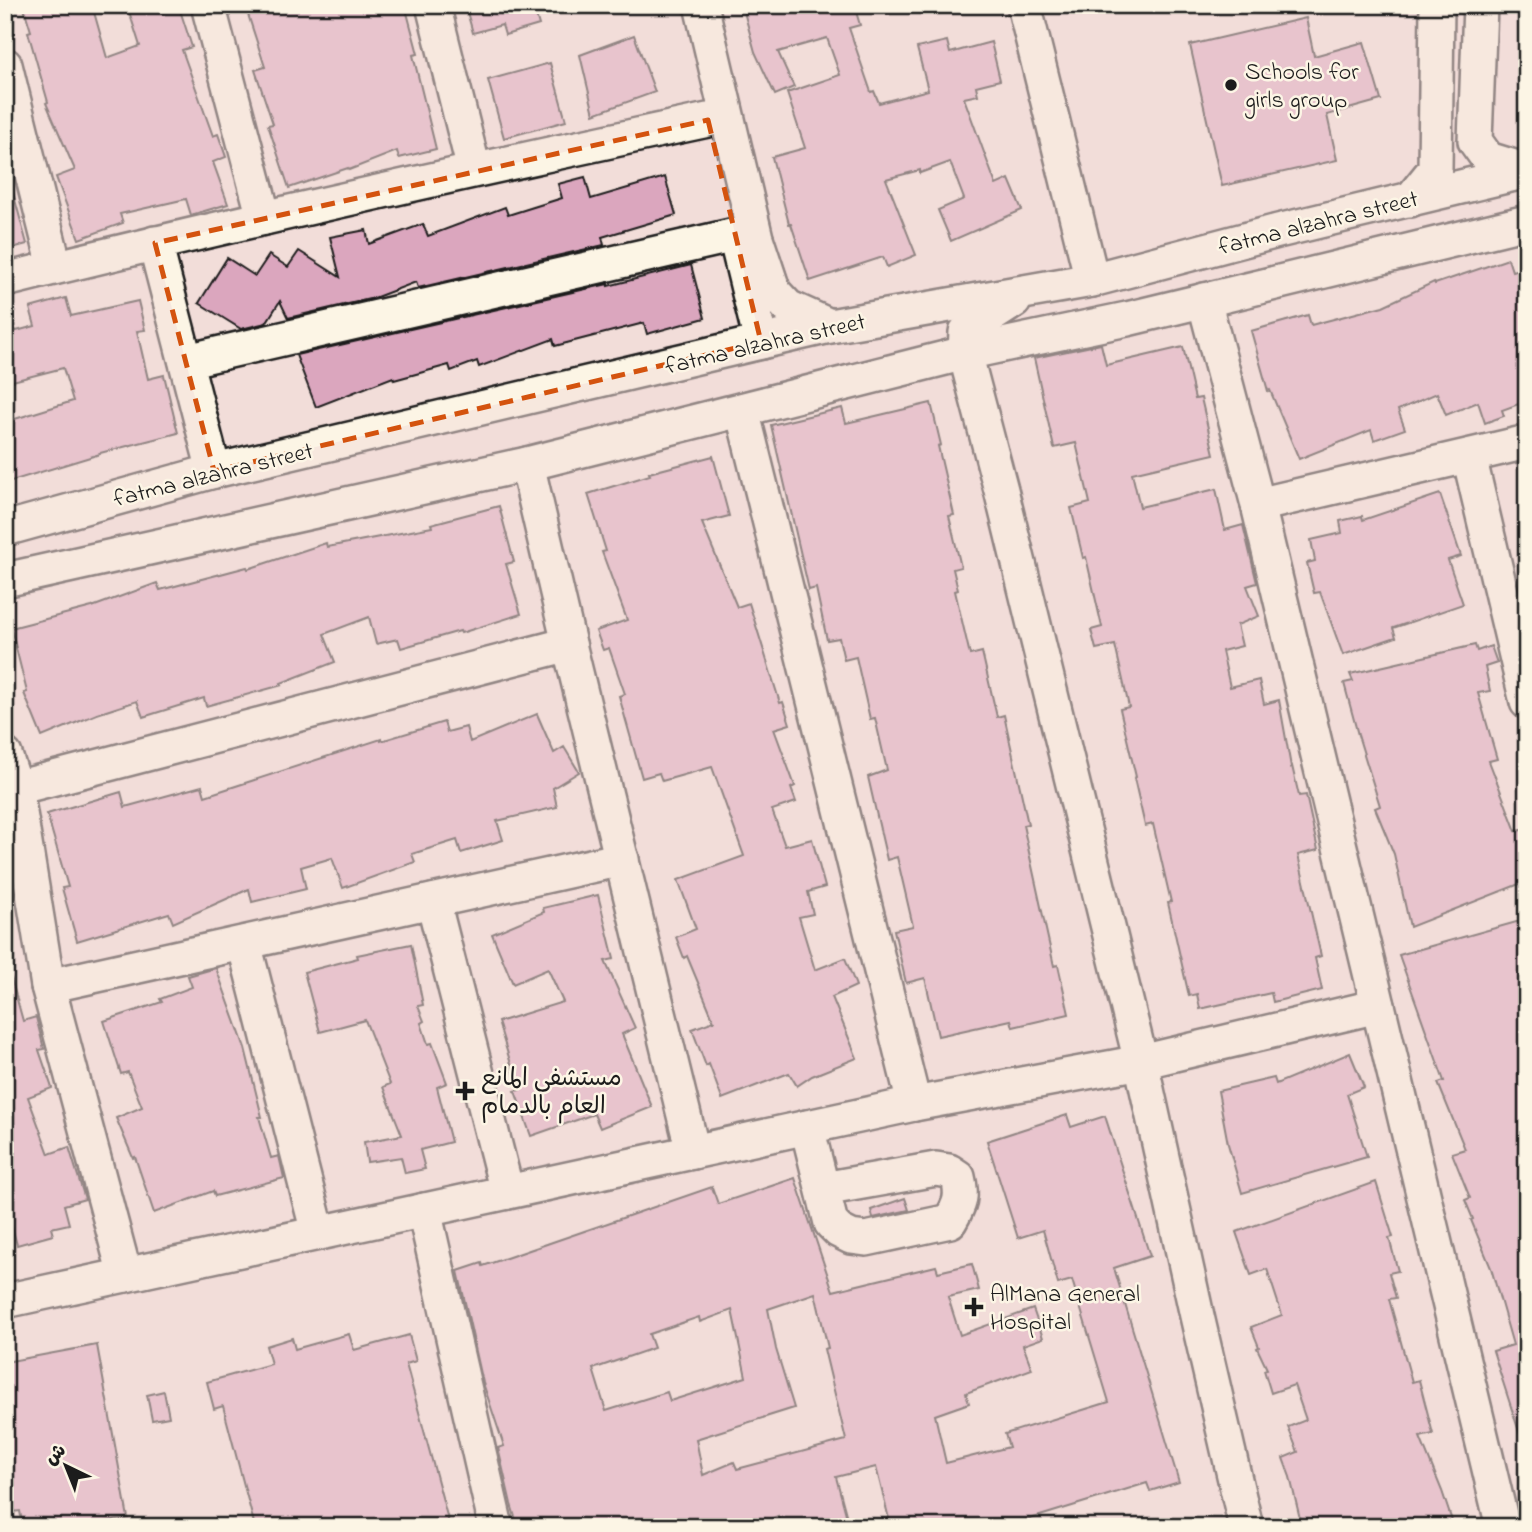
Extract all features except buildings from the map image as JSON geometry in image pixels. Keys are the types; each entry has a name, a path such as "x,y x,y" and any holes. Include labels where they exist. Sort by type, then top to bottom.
{"street":[{"path":"208,5 264,218"},
{"path":"433,5 474,170"},
{"path":"680,5 761,342"},
{"path":"701,5 756,239 774,292 788,307 830,326"},
{"path":"1024,5 1093,280"},
{"path":"1410,200 1434,169 1437,5"},
{"path":"1480,5 1475,141 1488,159 1527,171"},
{"path":"5,65 55,267"},
{"path":"5,280 474,170 708,120"},
{"name":"fatma alzahra street","path":"5,529 214,471 761,342 830,326 1093,280 1278,230 1527,171"},
{"path":"5,580 527,464 965,354 1205,300 1527,222"},
{"path":"186,361 735,235"},
{"path":"155,243 214,471"},
{"path":"1029,292 966,332 965,354 1001,490 1141,1062 1246,1527"},
{"path":"1205,300 1258,505 1503,1527"},
{"path":"742,411 914,1104"},
{"path":"1258,505 1527,442"},
{"path":"1469,456 1524,681"},
{"path":"527,464 693,1152"},
{"path":"16,788 569,645"},
{"path":"5,755 16,788 48,986 125,1275"},
{"path":"48,986 622,859"},
{"path":"433,901 507,1192"},
{"path":"244,943 318,1233"},
{"path":"5,1301 914,1104 1141,1062 1378,1006"},
{"path":"807,1127 823,1189"},
{"path":"424,1210 496,1527"}],"highlighted area":[{"path":"708,120 761,342 214,471 155,243"}],"place":[{"name":"Schools for girls group","path":"1231,85"},
{"name":"مستشفى المانع العام بالدمام","path":"465,1091"},
{"name":"AlMana General Hospital","path":"974,1307"}]}
